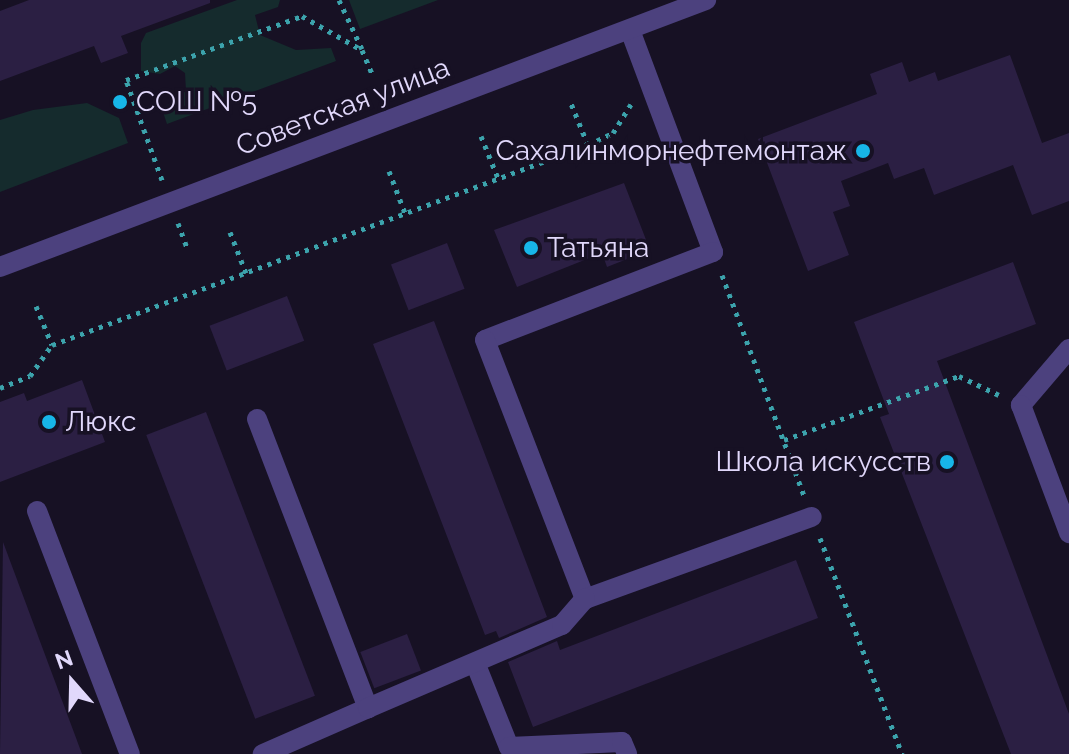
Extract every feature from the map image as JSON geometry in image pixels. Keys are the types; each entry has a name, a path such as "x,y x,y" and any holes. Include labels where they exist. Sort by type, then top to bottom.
{"street":[{"name":"Советская улица","path":"0,267 706,0"},
{"path":"585,599 485,340 713,252 630,30"},
{"path":"1069,349 1021,405 1069,533"},
{"path":"257,419 368,708"},
{"path":"37,511 130,754"},
{"path":"263,754 294,749 368,708 476,665 562,625 585,599 812,517"},
{"path":"476,665 509,747 622,742 627,754"}],"path":[{"path":"339,0 372,73"},
{"path":"187,248 126,80 302,16 362,50"},
{"path":"0,388 30,376 52,345 588,145 613,133 627,118 627,92"},
{"path":"570,101 588,145"},
{"path":"481,136 498,178"},
{"path":"389,171 405,213"},
{"path":"230,232 246,273"},
{"path":"36,306 52,345"},
{"path":"784,440 959,376 1021,405"}],"green space":[{"path":"237,0 280,0 278,7 255,15 260,35 296,50 331,48 336,61 167,124 162,109 186,91 185,73 175,66 160,74 141,71 141,43 146,33"},
{"path":"349,0 438,0 360,29"},
{"path":"87,103 119,118 128,143 0,192 0,120 33,110"}],"building":[{"path":"29,0 210,0 210,3 121,36 128,53 101,63 94,46 0,81 0,11"},
{"path":"1010,55 1042,143 1069,133 1069,201 1032,215 1013,165 934,195 924,168 894,179 888,163 841,181 850,206 833,212 849,255 808,271 758,139 877,94 870,74 902,62 909,82 935,72 938,81"},
{"path":"624,183 650,250 607,267 602,253 517,287 494,230"},
{"path":"447,243 465,289 409,310 391,265"},
{"path":"1013,262 1036,324 937,361 1069,714 1069,754 1011,754 880,417 889,414 854,322"},
{"path":"287,296 304,341 227,371 210,326"},
{"path":"434,321 547,617 499,638 496,631 485,635 373,344"},
{"name":"Люкс","path":"82,380 105,442 0,482 0,402 24,393 27,401"},
{"path":"206,412 315,696 255,719 146,435"},
{"path":"3,542 82,754 0,754"},
{"path":"796,560 818,618 533,727 508,662 557,641 560,650"},
{"path":"407,634 421,670 374,688 360,652"}],"place":[{"name":"СОШ №5","path":"120,102"},
{"name":"Сахалинморнефтемонтаж","path":"863,151"},
{"name":"Татьяна","path":"531,248"},
{"name":"Люкс","path":"49,422"},
{"name":"Школа искусств","path":"947,462"}]}
